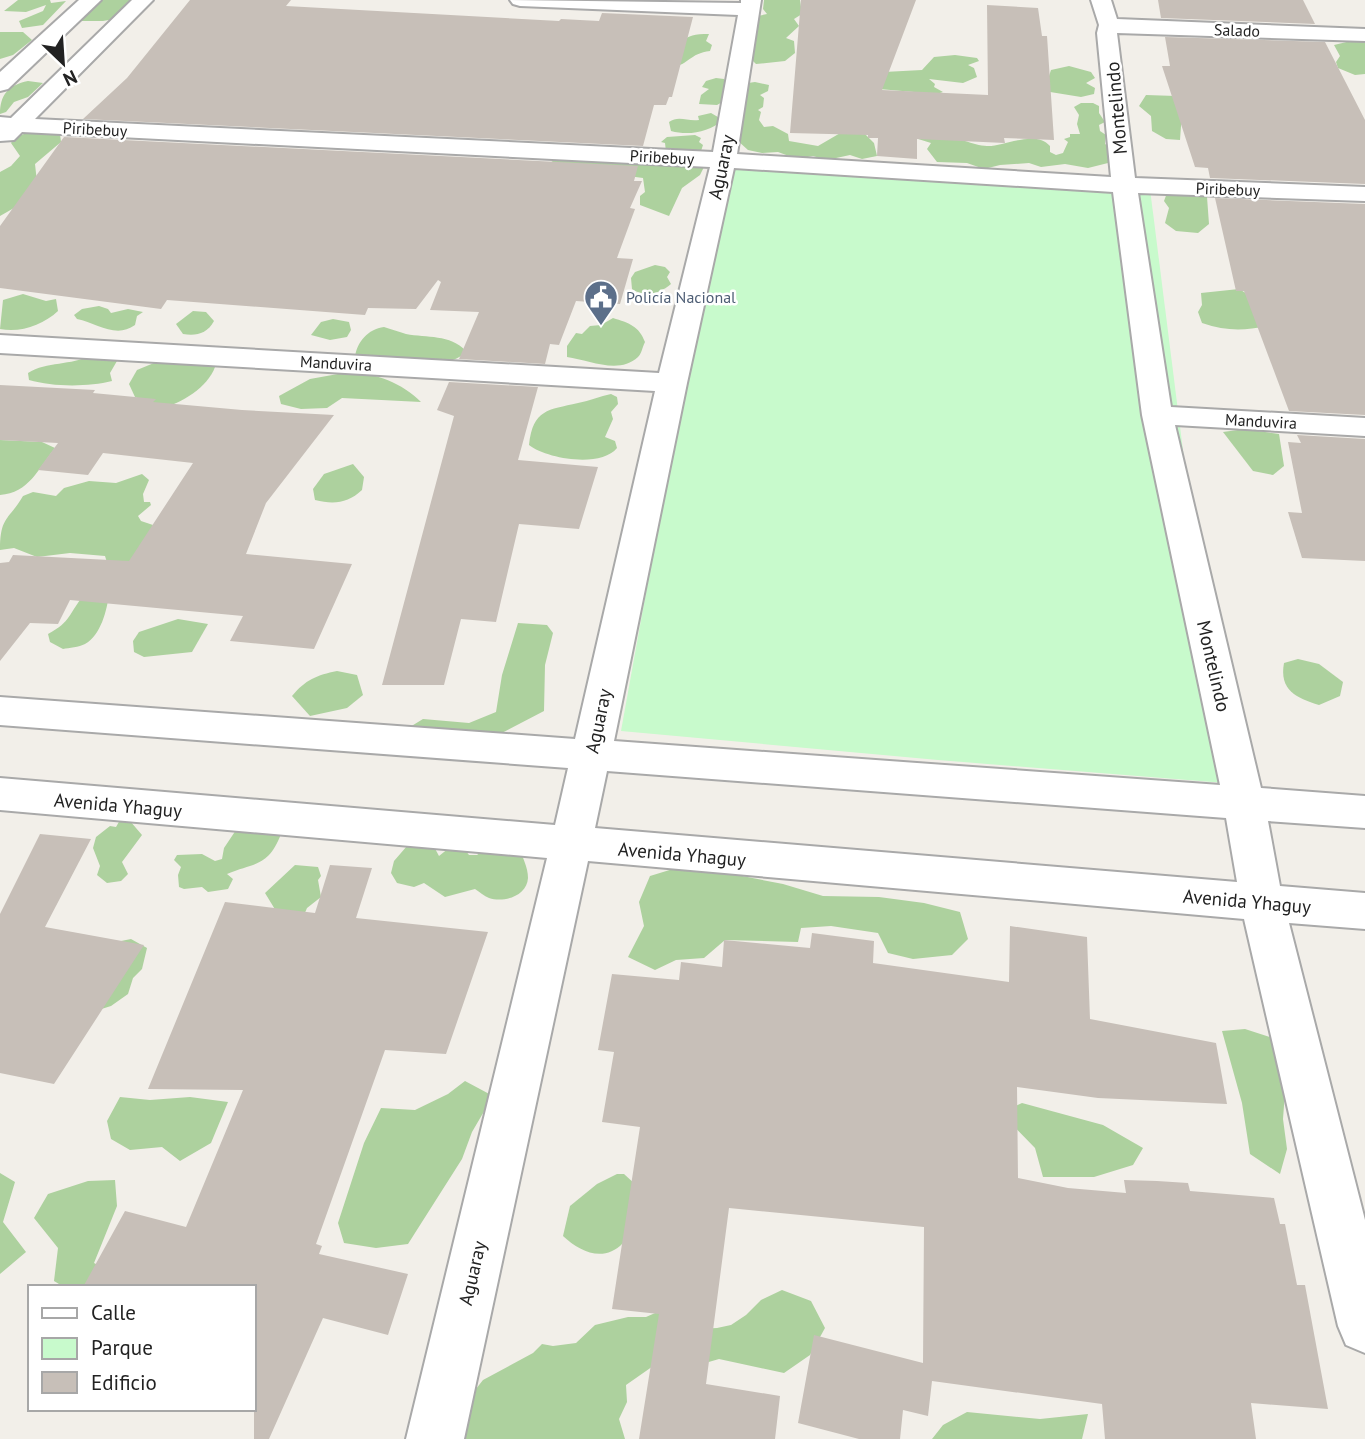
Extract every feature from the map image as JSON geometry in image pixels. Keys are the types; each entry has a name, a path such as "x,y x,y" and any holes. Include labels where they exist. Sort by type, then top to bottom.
{"street":[{"path":"0,84 91,0"},
{"path":"6,130 143,0"},
{"path":"520,0 750,4"},
{"name":"Aguaray","path":"435,1439 724,160 750,4"},
{"name":"Salado","path":"1105,12 1365,35"},
{"name":"Montelindo","path":"1105,12 1124,185 1157,415 1244,801 1262,902 1365,1326"},
{"name":"Piribebuy","path":"6,130 724,160 1124,185 1365,194"},
{"name":"Manduvira","path":"0,344 672,383"},
{"name":"Manduvira","path":"1157,415 1365,426"},
{"path":"3,717 591,755 1365,812"},
{"name":"Avenida Yhaguy","path":"0,794 1365,911"}],"green space":[{"path":"18,0 50,0 51,3 66,1 43,25 22,28 19,21 43,11 46,5 26,12 4,11"},
{"path":"99,0 132,1 126,17 103,21 79,20"},
{"path":"764,0 800,0 802,14 794,19 799,26 786,38 794,41 795,53 785,61 756,64 751,59 758,16 767,14 763,9"},
{"path":"0,32 23,32 32,40 13,55 0,59"},
{"path":"709,34 706,41 712,45 710,51 674,66 679,50 687,38"},
{"path":"1365,40 1365,74 1355,75 1338,68 1336,62 1340,56 1334,45"},
{"path":"955,55 977,58 979,61 968,65 974,68 977,77 963,83 929,79 935,84 934,87 943,92 937,94 879,89 884,72 922,70 934,57"},
{"path":"1069,66 1091,72 1095,78 1086,83 1095,88 1094,94 1081,97 1044,91 1051,70"},
{"path":"724,79 728,86 722,92 726,100 717,105 699,104 701,95 709,89 702,87 706,81"},
{"path":"28,81 43,83 28,97 14,102 6,112 0,114 6,92 15,85"},
{"path":"748,83 769,85 768,91 760,95 764,98 763,107 758,110 761,112 759,120 764,127 773,126 788,134 789,141 818,146 842,132 864,133 874,143 877,156 862,159 850,155 827,160 813,156 797,159 778,152 748,150 738,141 740,109 745,107 740,100"},
{"path":"1146,95 1176,96 1182,112 1180,140 1166,139 1152,131 1151,116 1139,106"},
{"path":"1081,103 1099,106 1099,113 1105,122 1099,125 1100,131 1106,135 1105,144 1112,148 1108,163 1088,168 1065,164 1041,167 1029,163 984,169 967,163 937,162 927,149 931,143 915,138 953,139 987,146 1036,139 1044,141 1050,146 1050,152 1056,155 1063,153 1068,142 1064,139 1070,137 1070,134 1080,134 1077,124 1079,115 1074,107"},
{"path":"711,113 723,120 698,132 671,131 669,122 673,120 699,120 698,116"},
{"path":"33,131 53,131 60,134 61,142 35,164 37,182 14,208 0,216 0,172 11,166 20,156 11,143 15,137"},
{"path":"695,135 701,138 699,142 703,145 701,151 694,154 666,152 665,143 661,142 667,137"},
{"path":"558,158 695,163 704,167 700,175 682,188 669,216 640,205 640,196 645,192 643,178 546,165"},
{"path":"724,160 1149,181 1225,783 621,731"},
{"path":"1167,193 1194,193 1207,197 1209,224 1198,233 1176,231 1165,223 1169,208 1164,201"},
{"path":"655,265 665,267 670,272 667,277 671,284 652,294 632,289 631,278 635,272"},
{"path":"1239,289 1249,295 1267,326 1235,329 1202,323 1198,312 1202,305 1201,293"},
{"path":"23,294 46,301 56,299 58,311 31,327 0,329 3,300"},
{"path":"99,306 111,313 128,309 143,312 137,316 135,325 121,331 106,329 77,319 74,315 82,309"},
{"path":"193,311 206,312 214,321 201,333 183,334 176,324"},
{"path":"613,318 633,326 640,332 645,342 638,357 622,365 613,366 567,357 567,346 576,333 582,334 590,326 601,325"},
{"path":"333,319 349,322 351,330 347,337 330,340 311,335 321,322"},
{"path":"384,327 406,334 446,339 466,351 458,358 430,364 355,357 364,337 373,330"},
{"path":"91,355 109,355 117,361 110,373 112,381 70,385 29,380 28,373 35,369"},
{"path":"166,358 208,361 215,367 193,394 161,408 135,397 129,384 137,370"},
{"path":"349,372 388,380 406,389 421,402 342,398 327,408 301,409 281,404 279,396 310,379"},
{"path":"611,394 617,397 618,404 611,412 613,419 605,437 615,441 617,448 609,454 587,460 574,459 548,454 529,445 534,424 544,413"},
{"path":"1245,429 1279,434 1284,466 1273,475 1253,471 1223,432"},
{"path":"0,440 42,442 55,448 26,485 0,495"},
{"path":"353,464 364,477 362,490 340,502 315,500 313,489 324,474"},
{"path":"142,474 149,480 143,494 144,502 150,502 151,505 138,516 141,521 153,525 131,571 110,572 105,556 70,553 37,557 14,548 0,550 6,519 23,496 33,492 56,496 64,488 89,481 116,483"},
{"path":"109,594 102,622 91,640 83,645 63,649 50,642 48,634 66,621 84,595"},
{"path":"178,619 208,624 192,652 144,657 134,652 133,641 139,632"},
{"path":"518,623 547,625 553,633 545,665 544,711 494,737 405,730 423,719 469,723 496,712 502,675"},
{"path":"1298,659 1319,664 1343,682 1340,696 1319,705 1291,692 1284,680 1284,663"},
{"path":"337,671 357,675 363,695 347,708 310,716 292,696 312,679"},
{"path":"120,820 130,821 142,835 122,862 128,874 121,881 107,883 97,875 100,866 93,848 96,837 110,826 116,827"},
{"path":"236,830 281,834 266,858 227,874 233,879 228,889 208,892 202,887 179,887 178,875 181,867 174,860 177,855 202,854 215,861 222,859 224,848"},
{"path":"432,843 439,856 449,848 462,846 469,855 477,855 485,849 518,846 527,870 527,884 519,894 501,900 489,898 475,889 445,897 424,883 414,887 397,883 391,873 394,861 407,846"},
{"path":"295,865 318,867 321,876 318,880 321,897 307,908 304,915 276,911 265,893"},
{"path":"686,865 783,884 823,896 879,897 924,903 960,912 968,939 952,955 913,959 888,953 878,933 831,926 801,928 798,942 725,940 704,958 676,960 655,970 628,957 644,926 639,902 650,876"},
{"path":"131,939 147,948 142,969 133,978 128,994 111,1006 92,1012 121,941"},
{"path":"1245,1029 1279,1040 1285,1092 1283,1119 1287,1149 1280,1174 1250,1154 1242,1103 1222,1031"},
{"path":"465,1081 493,1096 472,1132 462,1159 408,1244 376,1248 344,1243 338,1223 364,1143 381,1108 415,1110 448,1094"},
{"path":"120,1097 150,1100 190,1097 228,1102 211,1143 180,1161 162,1147 130,1150 111,1139 107,1121"},
{"path":"1022,1103 1103,1125 1143,1148 1133,1165 1094,1177 1043,1177 1035,1148 1001,1113"},
{"path":"0,1173 15,1182 3,1222 26,1252 0,1274"},
{"path":"617,1174 624,1174 636,1185 623,1243 608,1253 584,1251 563,1236 570,1206 597,1184"},
{"path":"115,1180 117,1206 94,1263 126,1280 155,1285 61,1285 54,1281 58,1248 34,1218 48,1194 88,1181"},
{"path":"782,1290 811,1301 825,1328 810,1355 784,1373 719,1359 695,1366 656,1364 626,1385 627,1402 619,1419 625,1439 460,1439 472,1394 483,1380 533,1353 542,1344 553,1346 576,1343 595,1325 628,1317 646,1317 662,1310 697,1329 731,1325 761,1300"},
{"path":"967,1412 1040,1419 1088,1414 1082,1439 932,1439 943,1425"}],"building":[{"path":"190,0 291,0 286,6 559,21 599,21 602,13 693,17 672,97 669,97 666,105 654,105 643,146 83,119 127,78"},
{"path":"801,0 916,0 882,90 988,95 987,5 1038,8 1042,36 1047,36 1054,140 1004,138 1005,143 917,139 917,159 877,156 878,138 868,138 868,135 790,133"},
{"path":"1158,0 1303,0 1315,24 1161,18"},
{"path":"1165,37 1325,42 1365,120 1365,184 1210,178 1208,168 1195,167 1162,66 1170,66"},
{"path":"64,137 638,166 634,181 642,181 630,208 635,209 617,258 633,259 620,304 576,301 559,345 550,344 545,364 459,359 479,312 430,310 441,282 438,280 416,309 368,308 365,315 167,300 161,309 0,288 0,226"},
{"path":"1215,198 1365,204 1365,415 1289,411 1244,291 1236,291"},
{"path":"449,382 538,387 518,460 598,467 579,529 519,524 496,622 461,619 444,685 382,685 454,416 437,410"},
{"path":"0,385 95,390 93,393 156,399 153,402 334,415 266,503 246,554 352,564 314,649 230,641 243,616 70,600 58,624 30,623 0,661 0,563 9,562 13,555 129,561 193,463 103,453 88,475 38,470 58,443 0,440"},
{"path":"1297,435 1365,439 1365,561 1302,558 1288,512 1302,513 1288,442 1301,443"},
{"path":"40,834 91,839 45,927 144,945 54,1084 0,1073 0,914"},
{"path":"330,865 372,868 356,918 488,932 446,1054 385,1050 316,1244 322,1246 319,1254 408,1274 388,1335 323,1318 269,1439 254,1439 256,1285 84,1285 125,1211 186,1227 243,1090 148,1089 225,902 315,913"},
{"path":"1010,926 1087,937 1090,1019 1216,1043 1227,1104 1098,1098 1017,1087 1018,1178 1068,1188 1126,1193 1124,1180 1188,1183 1190,1191 1274,1198 1280,1224 1285,1224 1297,1285 1305,1285 1328,1409 1251,1403 1256,1439 1105,1439 1102,1404 932,1381 928,1416 903,1410 900,1439 859,1439 798,1423 814,1335 923,1363 924,1227 729,1208 706,1384 780,1396 775,1439 639,1439 659,1314 612,1309 640,1127 602,1122 614,1052 598,1050 612,974 679,980 681,962 722,967 724,940 810,948 812,933 874,941 873,963 1009,982"}],"place":[{"name":"Policía Nacional","path":"601,327"}]}
